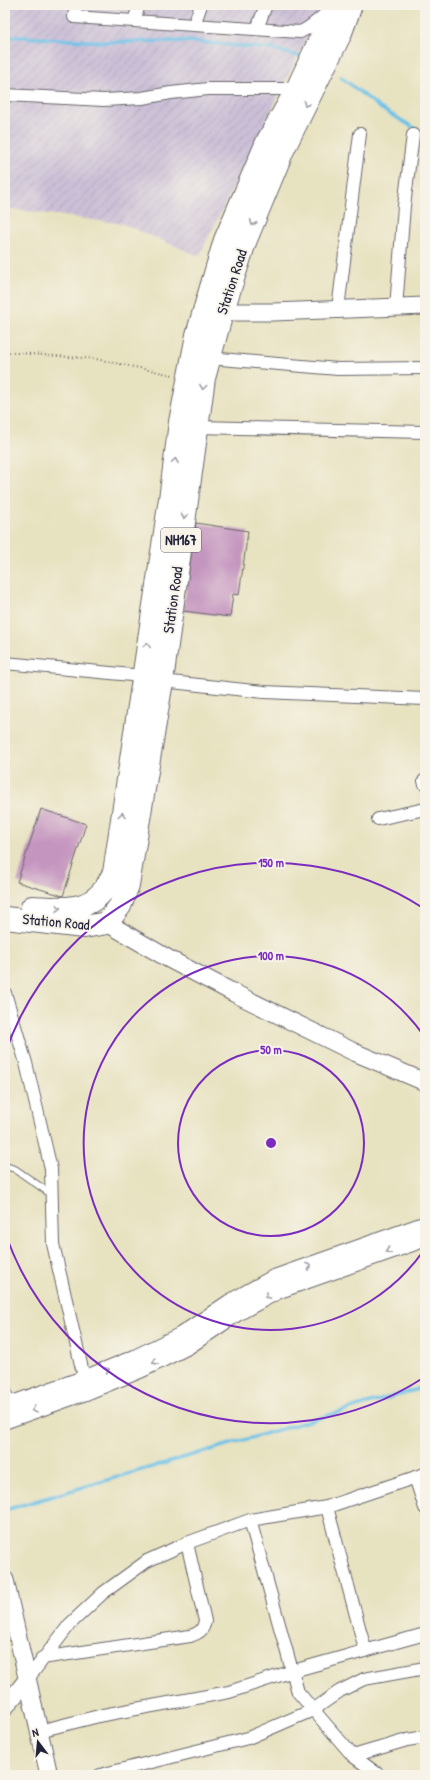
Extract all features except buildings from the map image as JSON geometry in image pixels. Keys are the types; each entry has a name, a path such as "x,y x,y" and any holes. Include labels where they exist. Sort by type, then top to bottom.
{"highway":[{"name":"NH167","path":"316,66 333,32 341,6"},
{"name":"Station Road","path":"8,913 70,909 89,903 102,892 114,873 152,679 198,427 204,378 210,358 213,312 224,240 267,142 297,89 316,66"},
{"name":"Station Road","path":"8,913 84,927 107,923 120,906 128,885 152,679 171,492 180,422 188,378 213,312 245,242 316,66"}],"main road":[{"path":"213,312 273,312 425,306"},
{"path":"107,923 169,959 234,993 354,1052 425,1082"},
{"path":"233,1308 273,1279 425,1225"},
{"path":"7,1410 86,1385 233,1308 278,1290 425,1238"},
{"path":"5,1580 7,1604 27,1680 49,1775"},
{"path":"5,1707 27,1680"}],"street":[{"path":"76,5 74,17 300,32 308,29 317,20 341,6"},
{"path":"134,21 139,5"},
{"path":"194,25 201,5"},
{"path":"257,29 266,5"},
{"path":"5,95 104,100 142,98 170,93 208,90 297,89"},
{"path":"338,309 360,134"},
{"path":"396,308 404,206 413,135"},
{"path":"210,358 338,368 425,368"},
{"path":"198,427 425,432"},
{"path":"5,663 264,692 425,699"},
{"path":"378,819 425,809"},
{"path":"5,993 26,1063 51,1169 53,1195 53,1244 86,1385"},
{"path":"27,1680 42,1658 70,1624 102,1593 147,1561 188,1543 250,1520 327,1507 420,1476 425,1508"},
{"path":"327,1507 365,1649"},
{"path":"250,1520 298,1692 353,1756 379,1775"},
{"path":"42,1658 190,1636 204,1629 205,1622 188,1543"},
{"path":"39,1731 103,1715 229,1692 293,1670 365,1649 425,1634"},
{"path":"100,1775 248,1738 313,1710 340,1690 364,1679 425,1668"},
{"path":"353,1756 407,1740 425,1737"}],"lane":[{"path":"5,1166 15,1169 53,1195"},
{"path":"5,1381 7,1410"}],"path":[{"path":"5,352 96,358 188,378"}],"shaded area":[{"path":"5,5 323,5 199,256 123,224 5,208"}],"waterway":[{"path":"5,36 106,42 187,41 272,49 303,57"},
{"path":"341,77 380,108 425,134"},
{"path":"5,1510 425,1387"}]}
